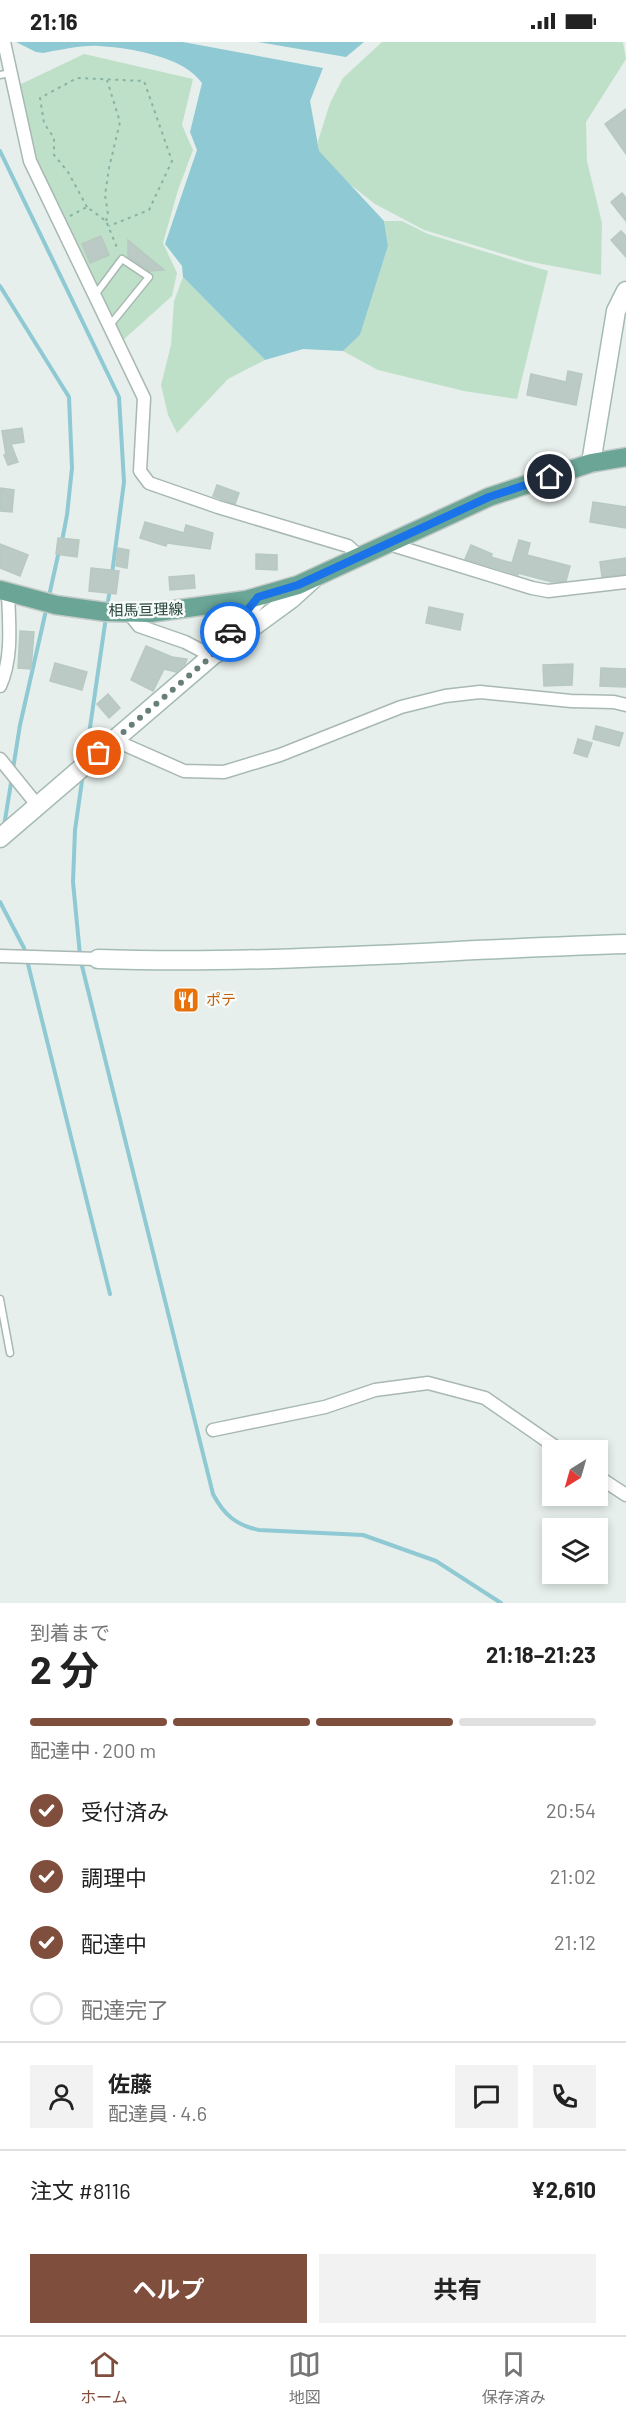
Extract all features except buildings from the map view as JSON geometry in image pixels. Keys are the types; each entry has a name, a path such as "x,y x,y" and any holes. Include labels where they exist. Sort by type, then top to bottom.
{"main road":[{"name":"相馬亘理線","path":"4,591 56,604 106,612 150,613 218,605 258,597 315,578 489,497 591,463 626,457"}],"street":[{"path":"4,42 5,74 30,161 144,398 140,471 149,483 218,507 348,546 360,557"},
{"path":"591,463 616,311 626,291"},
{"path":"389,544 548,591 626,582"},
{"path":"0,838 212,656 291,599 315,578"},
{"path":"0,686 7,672 10,628 4,591"},
{"path":"212,656 258,597"},
{"path":"218,605 224,613 226,625 224,639"},
{"path":"128,612 139,626 185,642 212,656"},
{"path":"114,740 184,771 224,772 280,755 401,707 445,696 480,693 571,701 614,702 626,705"},
{"path":"0,759 38,806"},
{"path":"0,956 141,960 322,957 626,944"},
{"path":"213,1430 325,1407 375,1390 428,1383 485,1398 546,1440"},
{"path":"608,1483 626,1495"}],"lane":[{"path":"95,295 122,259 149,277 110,326"},
{"path":"0,1299 10,1353"}],"path":[{"path":"109,226 149,210 172,161 144,81 77,78 40,98 44,123 54,138 54,155 68,172 87,207 106,220 122,259"},
{"path":"106,220 108,213 105,195 120,122 107,80"},
{"path":"59,221 87,207"}],"green space":[{"path":"382,42 623,42 626,59 586,122 587,161 602,223 601,275 526,261 424,230 375,204 319,160 318,141 330,103 343,78"},
{"path":"84,54 193,79 182,125 193,150 178,190 163,243 177,273 172,296 122,341 34,157 19,85"},
{"path":"384,221 402,221 428,234 548,271 517,399 464,391 378,370 343,351 360,335 388,246"},
{"path":"183,277 265,360 228,379 177,433 168,415 161,385 171,345 174,301"}],"water":[{"path":"16,42 183,42 323,68 310,101 319,151 384,221 388,246 360,335 343,351 303,349 265,360 183,277 182,266 165,244 197,150 190,132 202,83 193,74 169,60 140,51 92,46 43,53"},
{"path":"258,42 364,42 346,57"}],"waterway":[{"path":"0,151 119,397 124,482 112,574"},
{"path":"0,286 69,397 72,468 62,541"},
{"path":"49,596 59,551"},
{"path":"107,606 110,590"},
{"path":"13,769 20,725 47,606"},
{"path":"86,755 106,617"},
{"path":"80,955 73,882 75,830 83,774"},
{"path":"4,826 12,777"},
{"path":"0,902 24,948 110,1294"},
{"path":"81,962 213,1494 217,1501 237,1522 251,1528 363,1535 436,1561 501,1603"}],"way so far":[{"path":"99,753 212,656 230,632"}],"place":[{"name":"ポテ","path":"186,1000"}],"route":[{"path":"230,632 258,597 298,585 489,497 550,477"}]}
